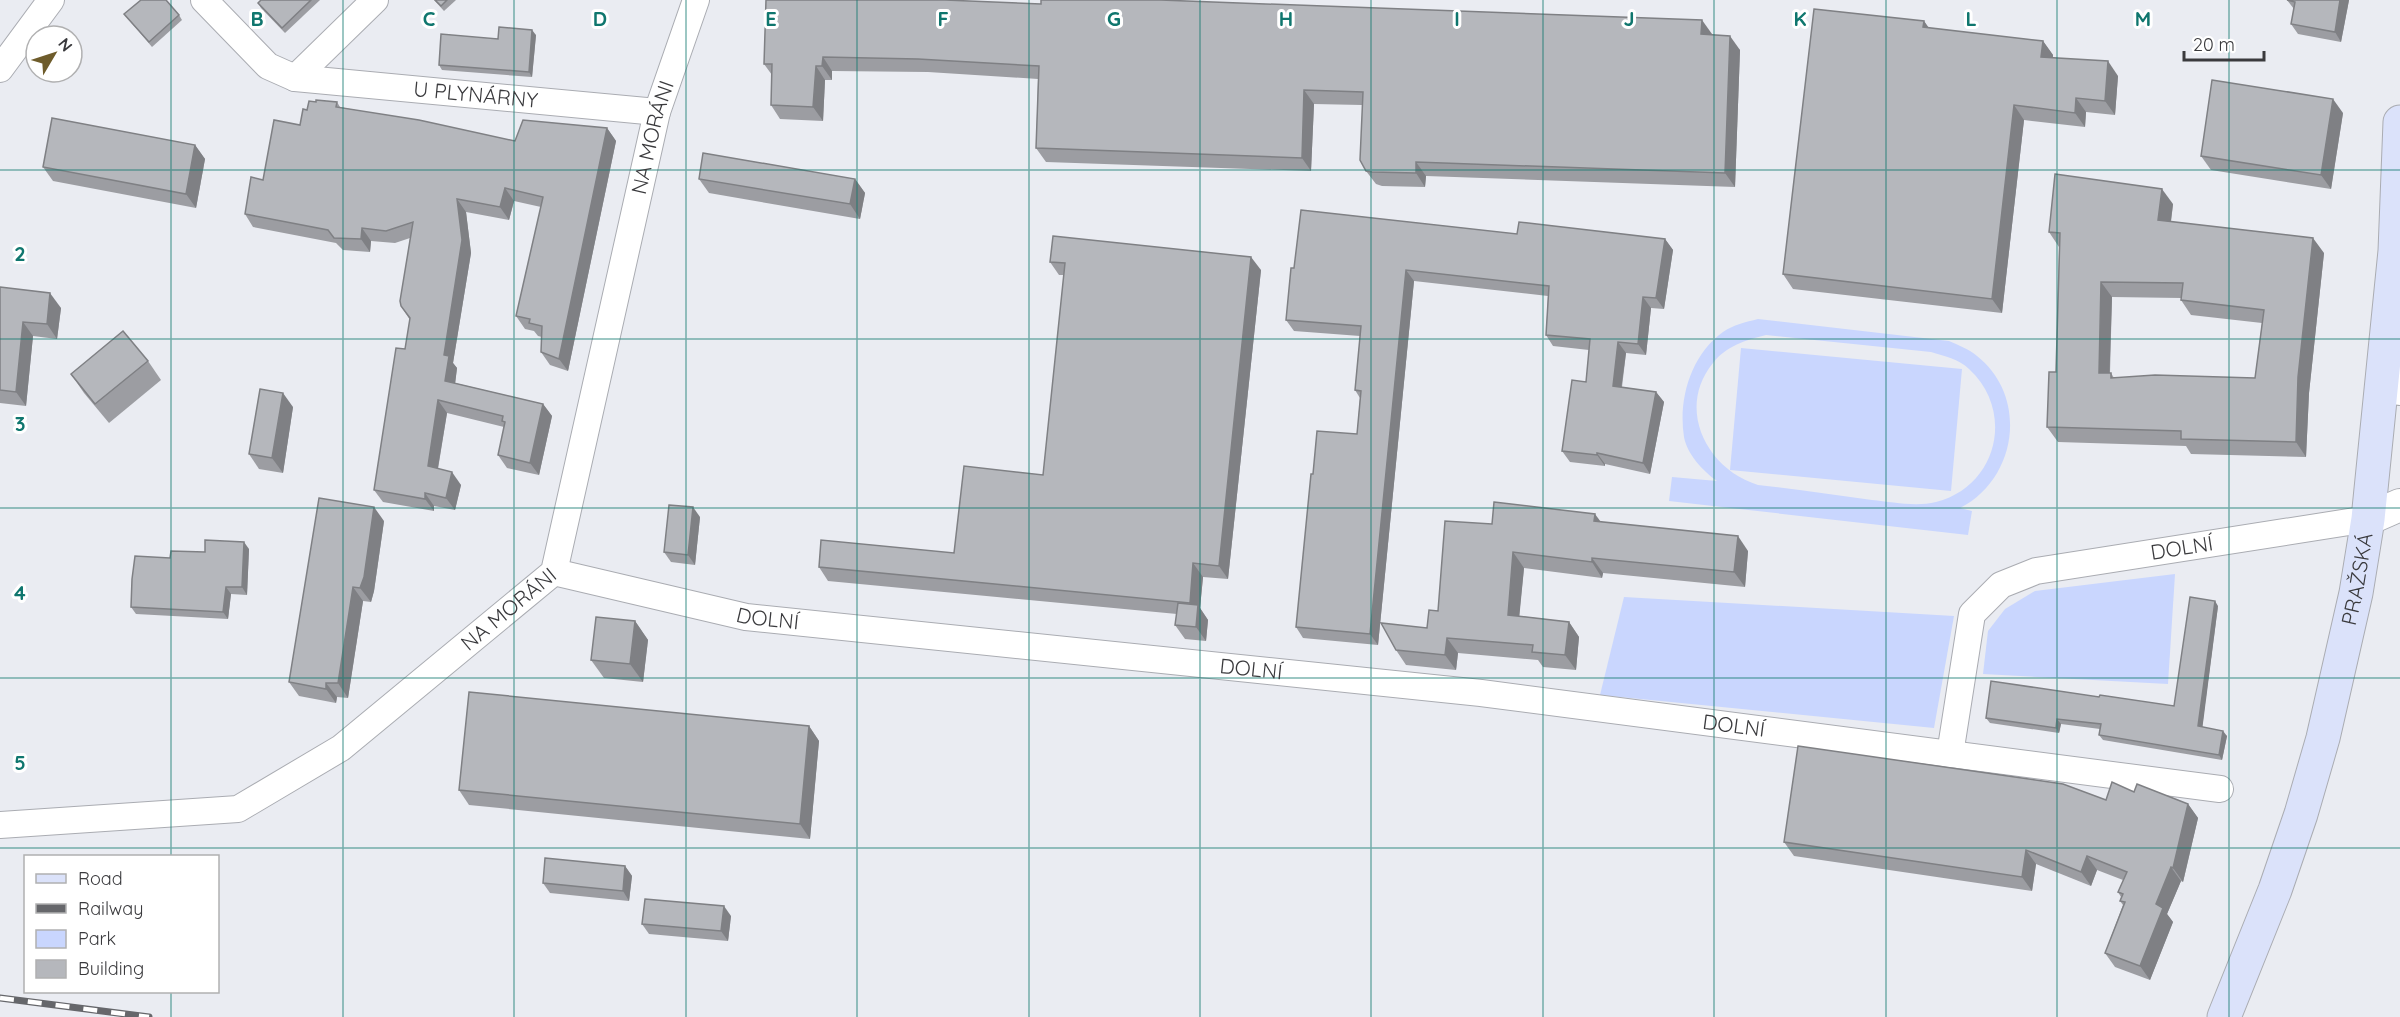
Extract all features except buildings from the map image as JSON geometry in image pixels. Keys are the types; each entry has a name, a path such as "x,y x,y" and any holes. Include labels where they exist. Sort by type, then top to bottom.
{"main road":[{"name":"PRAŽSKÁ","path":"2224,1017 2275,890 2320,748 2343,655 2368,519 2395,251 2400,122"}],"street":[{"path":"0,69 51,0"},
{"name":"U PLYNÁRNY","path":"204,0 268,66 295,78 657,112"},
{"path":"295,78 375,0"},
{"name":"NA MORÁNI","path":"0,825 238,808 341,748 554,572 657,112 696,0"},
{"path":"2386,340 2400,389"},
{"path":"2368,519 2400,505"},
{"name":"DOLNÍ","path":"1950,754 1972,614 2001,585 2036,571 2368,519"},
{"name":"DOLNÍ","path":"554,572 746,617 1481,693 2220,789"}],"green space":[{"path":"1758,319 1949,341 1977,356 1994,373 2004,393 2010,414 2009,436 2004,458 1994,478 1979,495 1960,508 1972,511 1968,535 1669,501 1672,477 1717,481 1696,462 1688,450 1684,437 1685,393 1695,365 1712,342 1723,332","holes":["1766,335 1931,352 1956,360 1969,369 1983,386 1992,405 1995,425 1993,445 1986,464 1974,480 1957,493 1936,502 1904,504 1758,485 1724,466 1711,451 1702,435 1697,417 1697,399 1702,381 1718,357 1744,342"]},
{"path":"1741,348 1962,369 1951,491 1730,470"},
{"path":"2175,574 2168,684 1983,674 1988,631 2005,609 2035,591"},
{"path":"1624,597 1954,616 1934,728 1600,695"}],"railway":[{"path":"0,998 149,1017"}]}
